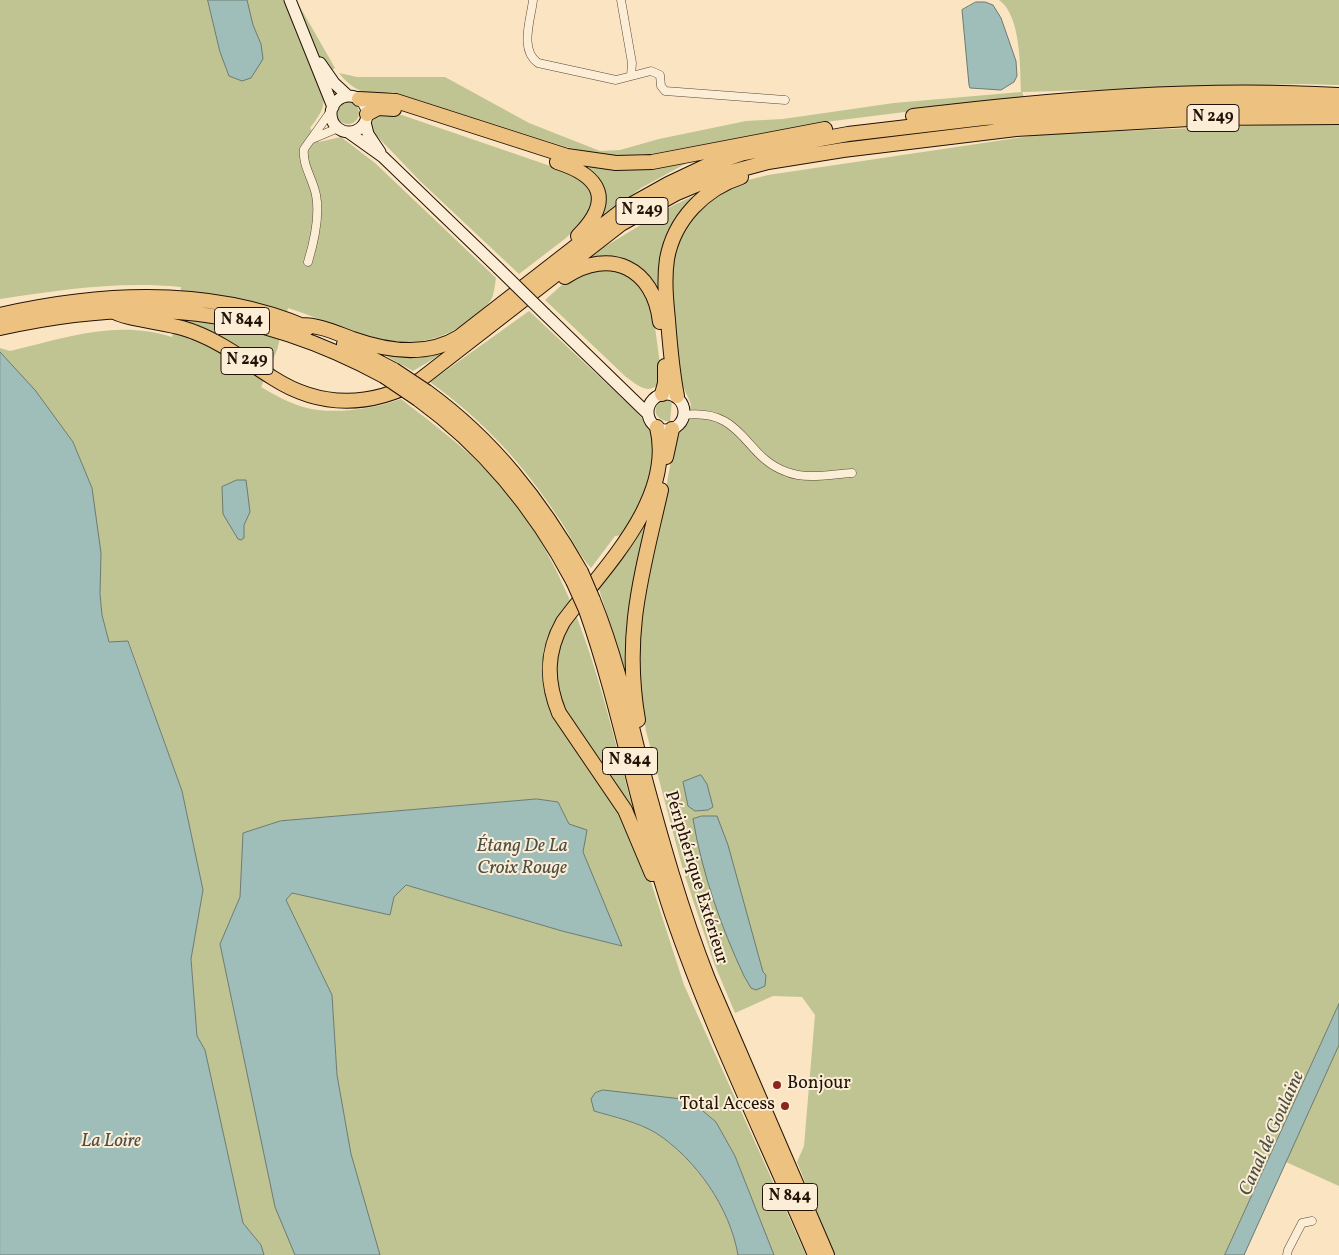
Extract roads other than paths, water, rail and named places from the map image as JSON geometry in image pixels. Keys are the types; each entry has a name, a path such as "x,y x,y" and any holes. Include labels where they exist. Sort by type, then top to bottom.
{"highway":[{"path":"354,98 388,100 402,103 575,158 627,163 663,160 814,130 989,107 1172,95 1287,92 1339,95"},
{"name":"N 249","path":"318,334 402,350 428,349 459,337 580,241 642,197 706,166 770,147 848,134 984,118 1196,105 1339,104"},
{"path":"366,118 378,108 398,110 574,167 593,181 599,201 589,223 512,296"},
{"name":"N 249","path":"110,310 122,316 167,310 286,386 311,396 328,400 352,402 371,400 407,388 440,367 599,240 649,208 720,175 768,162 940,137 1088,123 1215,118 1339,117"},
{"path":"677,396 672,367 665,286 670,249 679,226 694,206 714,190 737,178 787,166 797,158"},
{"path":"511,310 579,267 605,262 624,267 647,284 656,301 666,375 657,397"},
{"name":"N 844","path":"0,328 10,317 102,298 318,334"},
{"name":"N 844","path":"167,310 238,307 301,324 318,334 370,356 389,373 469,426 504,460 554,525 589,605 672,913 705,1000 815,1255"},
{"name":"N 844","path":"10,317 110,310"},
{"path":"657,427 660,446 659,455 655,484 647,506 633,530 563,622 555,636 550,653 549,676 552,695 559,714 625,810 636,831 663,902 672,913"},
{"path":"647,784 650,772 636,707 632,633 639,587 663,483 672,429"},
{"name":"Périphérique Extérieur","path":"589,605 613,655 674,885 696,950 827,1255"}],"main road":[{"path":"290,0 300,29 329,92 333,121 383,157 620,386 648,414 650,420 657,427 672,429 680,424 684,414 683,404 677,396 657,397 620,386"},
{"path":"300,29 325,70 366,108 368,134 383,157"},
{"path":"332,109 339,99 354,98"},
{"path":"343,130 358,130 366,118"},
{"path":"648,414 657,397"}],"street":[{"path":"533,0 527,49 534,60 547,66 582,71 616,80 645,72 656,72 666,91 785,100"},
{"path":"621,0 632,63 631,76"},
{"path":"308,262 316,222 316,195 303,157 304,149 332,109"},
{"path":"310,140 343,130"},
{"path":"684,414 710,416 728,422 743,434 765,459 787,472 807,476 852,473"},
{"path":"1287,1255 1302,1223 1312,1221"}],"water":[{"path":"208,0 247,0 253,25 261,44 263,59 251,78 242,81 229,76 220,52"},
{"path":"976,2 985,2 993,5 1001,18 1016,61 1017,76 1014,82 1001,90 970,88 969,85 962,10"},
{"name":"La Loire","path":"0,352 35,390 73,442 92,488 101,553 100,594 102,615 109,642 128,641 182,791 203,890 191,959 197,1036 205,1050 243,1223 261,1245 264,1255 0,1255"},
{"path":"237,480 246,480 250,512 244,525 244,538 241,540 238,539 223,514 222,487"},
{"path":"701,775 707,784 713,807 708,810 695,811 688,806 683,782"},
{"name":"Étang De La Croix Rouge","path":"537,799 558,802 569,824 587,830 583,852 622,946 562,931 406,885 394,897 390,915 292,893 286,900 332,995 337,1075 351,1154 380,1255 295,1255 275,1207 220,944 240,897 243,833 280,821"},
{"path":"702,816 717,816 728,845 763,972 766,975 765,986 756,990 751,988 744,976 720,919 707,879 693,819"},
{"path":"1339,1004 1339,1045 1244,1255 1225,1255"},
{"path":"603,1090 682,1099 697,1106 716,1122 735,1156 774,1255 738,1255 734,1237 719,1203 709,1186 685,1156 649,1129 594,1111 591,1099 595,1093"}],"place":[{"name":"Bonjour","path":"777,1085"},
{"name":"Total Access","path":"785,1106"}],"water label":[{"name":"Canal de Goulaine","path":"1273,1134"}]}
